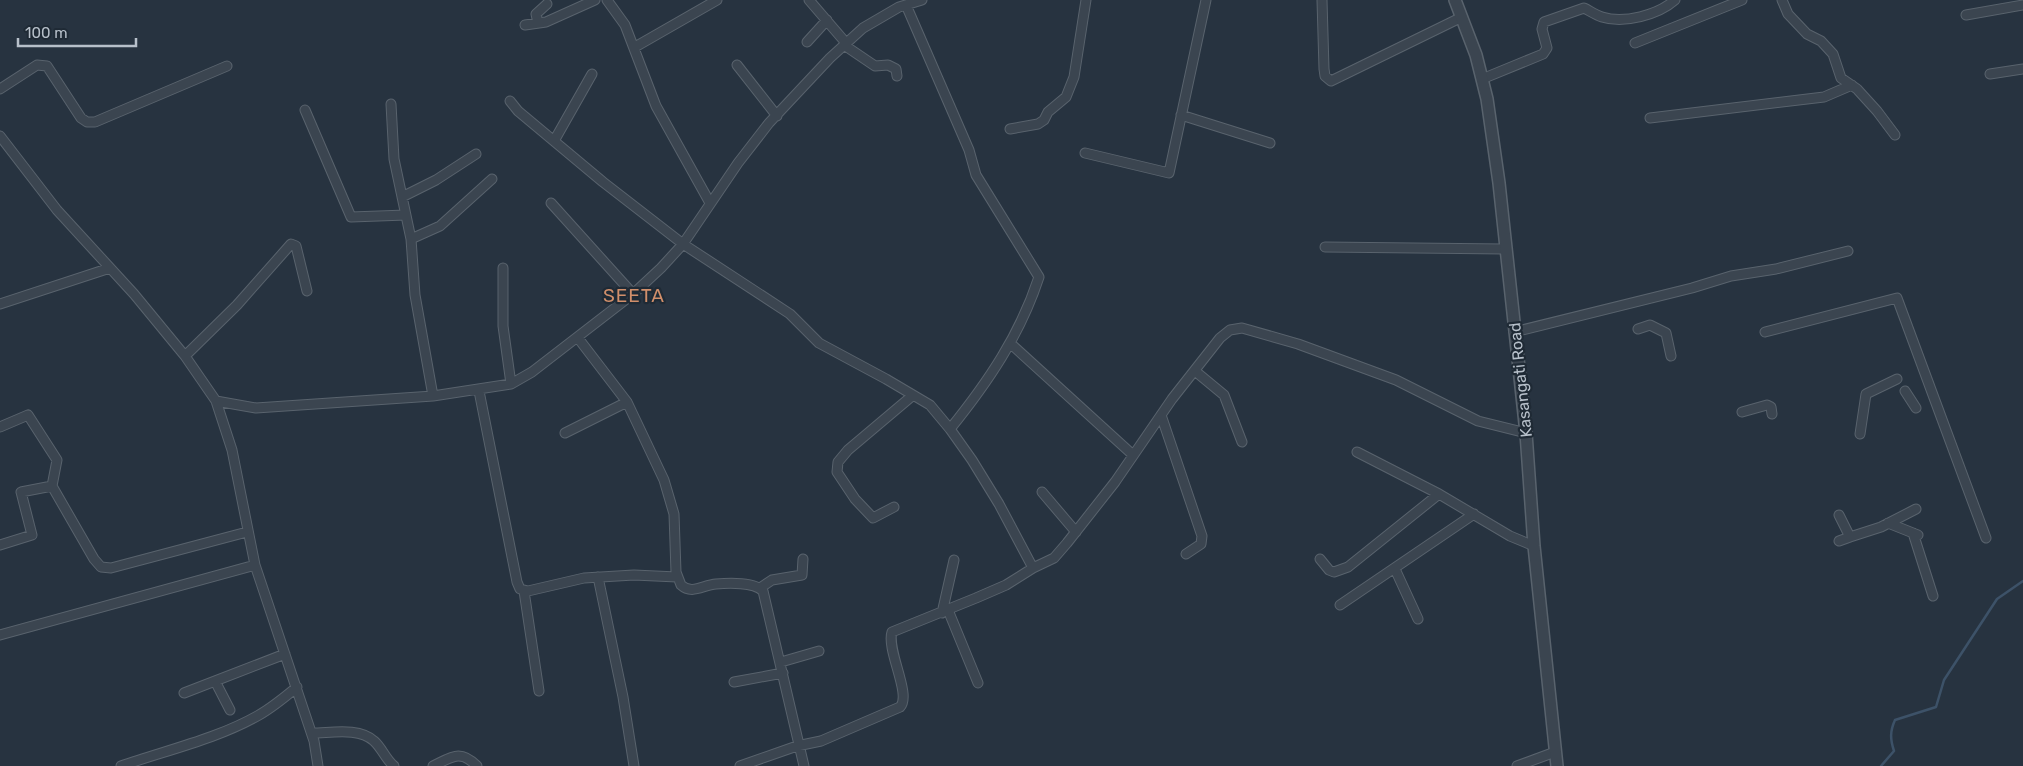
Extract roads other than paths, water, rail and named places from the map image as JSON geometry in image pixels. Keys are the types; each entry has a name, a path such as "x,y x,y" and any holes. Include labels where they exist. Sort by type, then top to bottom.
{"street":[{"path":"525,25 546,22 595,0"},
{"path":"607,0 625,25 656,106 710,203"},
{"path":"634,47 717,0"},
{"path":"809,0 845,44 875,66 888,66 896,69 897,76"},
{"path":"216,401 256,408 433,396 479,391 512,384 532,372 578,338 590,325 633,294 683,244 738,163 777,116 845,44 863,28 906,5 922,0"},
{"path":"1010,128 1038,124 1044,120 1048,112 1066,97 1074,77 1078,58 1086,0"},
{"path":"1085,153 1169,173 1206,0"},
{"path":"1322,0 1324,69 1325,76 1331,81 1462,17"},
{"name":"Kasangati Road","path":"1455,0 1482,80 1499,183 1504,249 1526,433 1534,546 1557,766"},
{"path":"1482,80 1543,54 1548,48 1542,29 1544,22 1562,14 1584,8 1602,17 1620,20 1660,11 1675,0"},
{"path":"1635,43 1742,0"},
{"path":"1782,0 1788,14 1807,34 1821,41 1833,54 1841,78 1852,85 1877,110 1895,135"},
{"path":"538,23 536,14 547,4"},
{"path":"906,5 969,150 976,175 1038,277 1010,344 997,367 950,429"},
{"path":"1966,14 2023,5"},
{"path":"807,42 827,20"},
{"path":"0,89 37,65 44,64 81,118 87,122 94,122 227,66"},
{"path":"736,65 777,116"},
{"path":"1990,74 2023,69"},
{"path":"554,140 592,74"},
{"path":"1650,118 1824,96 1852,85"},
{"path":"510,101 554,140 683,244 790,314 819,343 930,405 950,429 999,504 1033,568"},
{"path":"391,104 394,159 411,239 415,295 433,396"},
{"path":"305,110 351,217 406,215"},
{"path":"1181,115 1270,143"},
{"path":"0,136 57,210 110,268 185,356 216,401 232,450 255,565 312,733 318,766"},
{"path":"402,198 436,180 476,154"},
{"path":"411,239 440,226 492,179"},
{"path":"551,203 633,294"},
{"path":"185,356 237,305 291,244 296,246 299,253 307,291"},
{"path":"1325,247 1504,249"},
{"path":"1514,332 1692,288 1731,276 1776,269 1848,251"},
{"path":"0,304 110,268"},
{"path":"503,268 503,326 512,384"},
{"path":"1765,332 1897,298 1913,346 1986,538"},
{"path":"1638,329 1650,326 1666,333 1670,356"},
{"path":"740,766 798,746 821,741 903,704 904,698 891,635 895,630 945,612 1006,585 1033,568 1054,558 1076,532 1194,371 1220,338 1230,330 1242,328 1298,344 1362,366 1396,380 1478,421 1526,433"},
{"path":"578,338 627,402 664,480 674,514 677,577 684,588 694,590 714,584 760,588 772,580 802,575 803,559"},
{"path":"1010,344 1133,455"},
{"path":"1194,371 1224,394 1242,442"},
{"path":"1860,434 1866,394 1897,379"},
{"path":"479,391 518,587 524,591 598,578 634,576 677,577"},
{"path":"1905,391 1916,408"},
{"path":"894,506 874,518 837,472 838,462 848,450 912,396"},
{"path":"565,433 627,402"},
{"path":"1742,412 1766,405 1771,407 1772,414"},
{"path":"0,427 28,414 57,460 52,486 94,559 101,567 111,568 247,532"},
{"path":"1162,415 1202,536 1200,544 1186,554"},
{"path":"1357,452 1439,494 1510,536 1534,546"},
{"path":"0,545 32,535 22,492 52,486"},
{"path":"1042,492 1076,532"},
{"path":"1320,559 1329,570 1334,572 1348,567 1439,494"},
{"path":"1838,541 1888,523 1916,509"},
{"path":"1340,606 1474,514"},
{"path":"1839,514 1850,537"},
{"path":"1888,523 1915,534 1933,596"},
{"path":"954,560 945,612 978,683"},
{"path":"0,635 255,565"},
{"path":"1395,569 1418,619"},
{"path":"598,578 623,697 634,766"},
{"path":"760,588 763,591 781,662 798,746 804,766"},
{"path":"524,591 539,691"},
{"path":"781,662 819,651"},
{"path":"184,693 285,654"},
{"path":"734,682 783,673"},
{"path":"215,681 230,710"},
{"path":"121,766 208,738 240,724 258,716 297,688"},
{"path":"312,733 357,732 373,740 394,766"},
{"path":"1517,766 1555,752"},
{"path":"433,766 462,755 477,766"}],"waterway":[{"path":"1881,766 1894,751 1891,735 1895,720 1936,707 1944,680 1997,599 2023,581"}],"district":[{"name":"SEETA","path":"634,295"}]}
